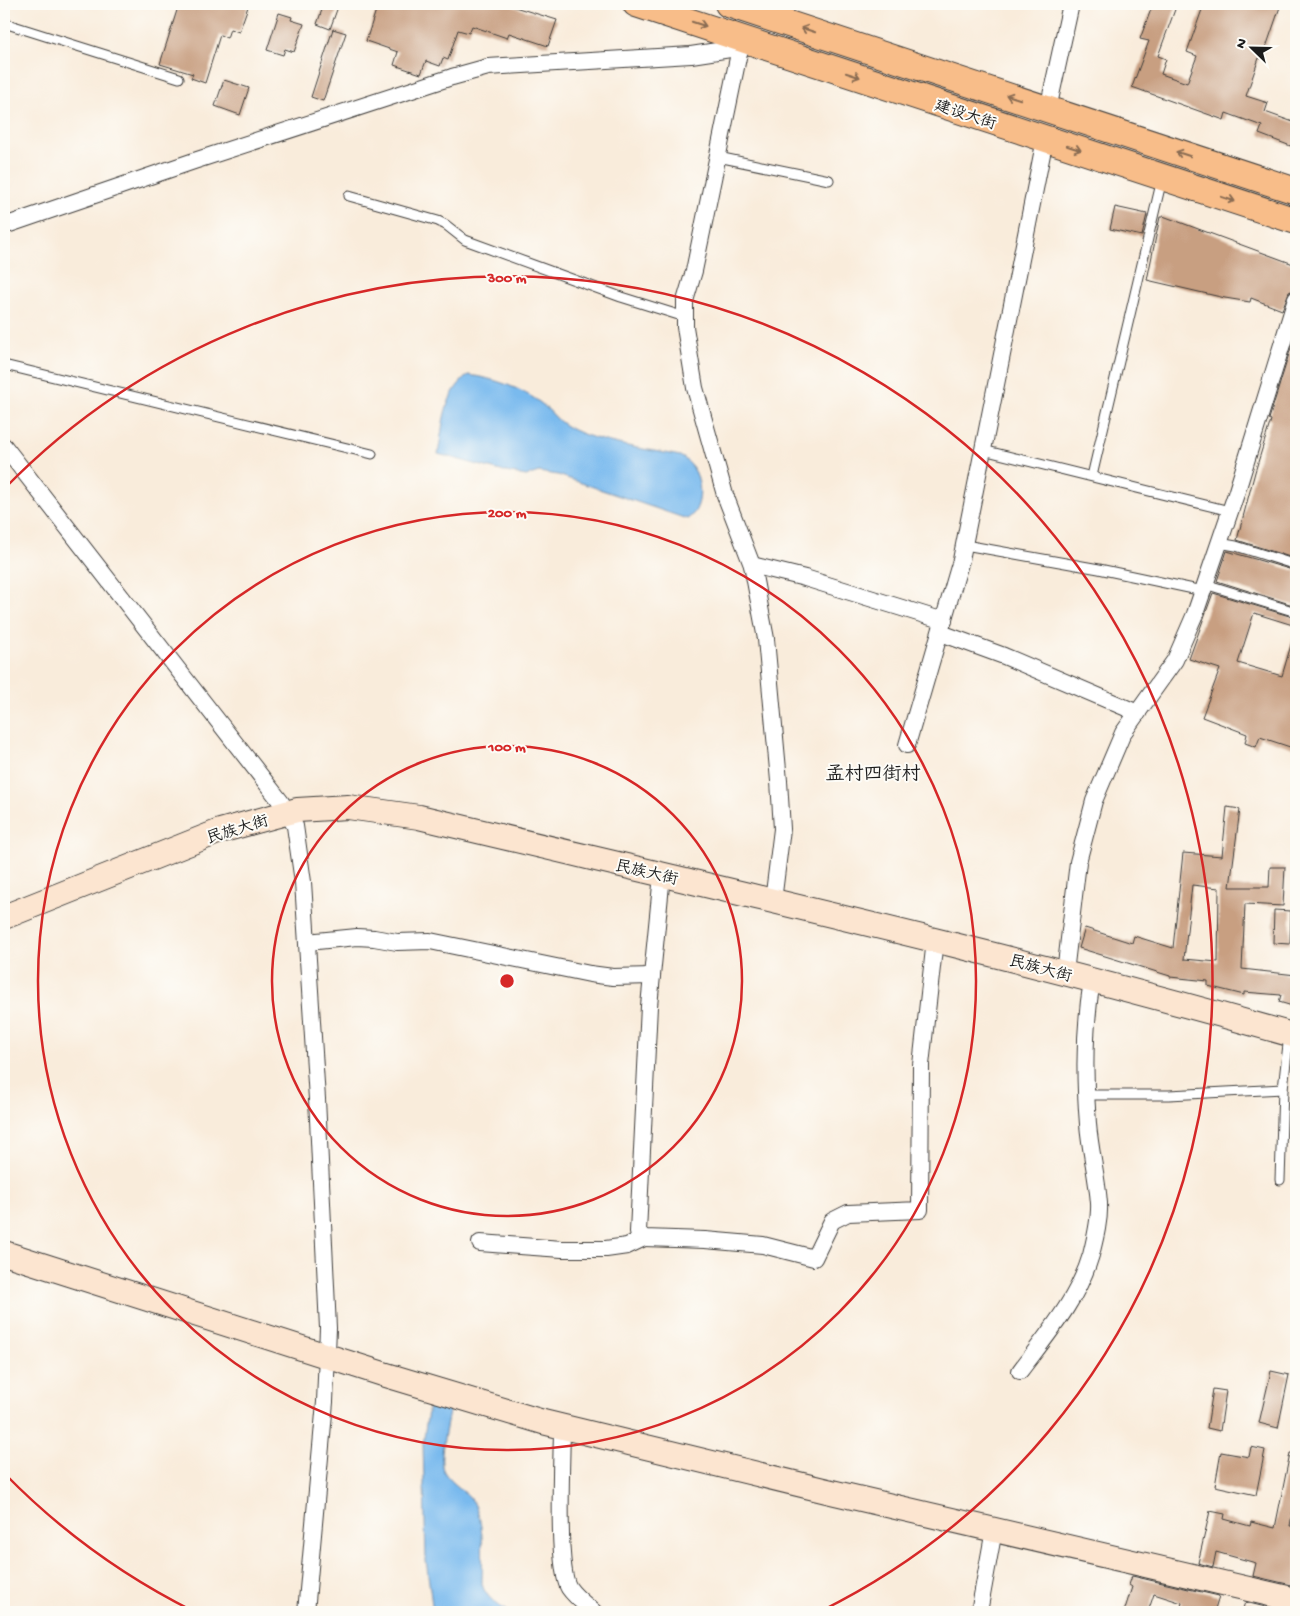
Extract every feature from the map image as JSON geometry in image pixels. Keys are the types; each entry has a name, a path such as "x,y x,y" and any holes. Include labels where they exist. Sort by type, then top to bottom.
{"main road":[{"name":"建设大街","path":"636,4 750,46 1296,221"},
{"name":"建设大街","path":"728,4 1296,191"},
{"name":"民族大街","path":"4,917 220,832 288,813 318,807 382,810 420,817 935,940 1185,1004 1293,1036"},
{"path":"4,1253 327,1356 562,1426 818,1489 1296,1600"}],"street":[{"path":"1048,109 1071,4"},
{"path":"4,226 203,158 488,67 691,55 750,46 718,157 694,271 685,301 685,327 695,388 725,495 752,565 766,639 782,829 773,901"},
{"path":"908,745 964,545 1045,139"},
{"path":"1065,973 1078,862 1094,801 1123,733 1175,660 1204,588 1296,299"},
{"path":"4,446 281,802 296,826 304,882 328,1328 325,1402 306,1612"},
{"path":"752,565 805,578 942,627 1004,656 1138,713"},
{"path":"644,1238 638,1232 649,1006 662,875"},
{"path":"307,942 357,937 396,942 430,940 590,974 613,977 652,976"},
{"path":"480,1243 606,1250 627,1246 644,1238 705,1240 763,1245 814,1258 832,1220 848,1213 920,1210 921,1065 935,940"},
{"path":"1020,1371 1065,1310 1079,1285 1097,1230 1099,1204 1088,1126 1086,1095 1087,1011 1092,980"},
{"path":"562,1426 562,1536 565,1577 569,1588 594,1612"},
{"path":"980,1612 994,1530"}],"lane":[{"path":"4,23 180,78"},
{"path":"718,157 829,180"},
{"path":"1092,476 1163,178"},
{"path":"349,196 438,221 466,240 621,297 685,317"},
{"path":"4,365 372,454"},
{"path":"984,450 1230,511"},
{"path":"1219,543 1236,546 1296,565"},
{"path":"964,545 1204,588 1296,612"},
{"path":"1280,1180 1283,1089 1293,1036"},
{"path":"1086,1095 1169,1095 1283,1089"}],"water":[{"path":"468,375 497,381 526,393 542,404 564,425 579,433 637,448 680,456 691,465 698,479 700,492 696,510 687,519 558,475 539,472 526,476 438,454 443,421 449,401 459,383"},
{"path":"432,1397 450,1405 443,1444 442,1466 451,1480 469,1496 476,1508 481,1529 483,1553 482,1584 492,1600 508,1612 433,1612 426,1560 423,1443"}],"building":[{"path":"179,4 249,4 239,32 230,29 227,38 220,35 205,83 191,78 193,74 160,64"},
{"path":"324,4 339,4 330,29 317,24"},
{"path":"378,4 505,4 557,20 548,46 509,33 507,38 472,26 469,33 458,30 448,60 443,58 440,66 426,61 421,74 394,65 398,52 366,41"},
{"path":"1153,4 1177,4 1158,56 1166,59 1161,74 1187,83 1197,56 1187,52 1204,4 1281,4 1262,59 1259,58 1246,96 1268,103 1265,112 1296,123 1296,148 1259,134 1262,126 1226,113 1224,120 1132,87 1149,41 1140,39"},
{"path":"279,13 292,17 291,20 304,24 294,52 285,49 283,55 267,50"},
{"path":"333,29 346,33 323,101 311,97"},
{"path":"224,80 249,88 240,115 215,106"},
{"path":"1115,207 1147,214 1142,236 1110,229"},
{"path":"1163,216 1296,265 1296,289 1289,292 1282,310 1251,298 1250,302 1225,298 1147,280 1160,217"},
{"path":"1293,341 1296,342 1296,559 1237,540 1271,420 1269,419"},
{"path":"1227,551 1296,571 1296,606 1217,581"},
{"path":"1213,593 1296,618 1296,626 1254,613 1238,663 1282,676 1293,638 1296,638 1296,749 1260,737 1256,747 1245,743 1247,734 1202,717 1220,669 1189,659"},
{"path":"1227,807 1240,809 1230,887 1269,887 1270,867 1285,867 1283,906 1245,904 1242,969 1296,975 1296,1007 1279,1002 1281,995 1244,992 1244,995 1208,986 1208,981 1170,977 1079,948 1085,928 1132,943 1134,936 1173,948 1183,853 1222,856","holes":["1192,885 1219,888 1218,962 1184,959"]},
{"path":"1274,910 1291,911 1290,944 1273,943"},
{"path":"1271,1371 1289,1375 1278,1428 1259,1423"},
{"path":"1213,1389 1226,1391 1220,1431 1207,1428"},
{"path":"1251,1447 1265,1450 1256,1495 1215,1486 1221,1452 1249,1457"},
{"path":"1290,1453 1296,1453 1296,1492 1290,1526 1296,1526 1296,1586 1253,1576 1256,1563 1216,1552 1213,1567 1198,1563 1210,1511 1225,1514 1224,1519 1250,1526 1251,1522 1275,1528"},
{"path":"1132,1576 1219,1596 1214,1612 1179,1612 1182,1603 1154,1594 1148,1612 1124,1612 1132,1587 1129,1585"},
{"path":"1245,1602 1286,1612 1242,1612"}],"district":[{"name":"孟村四街村","path":"873,772"}]}
